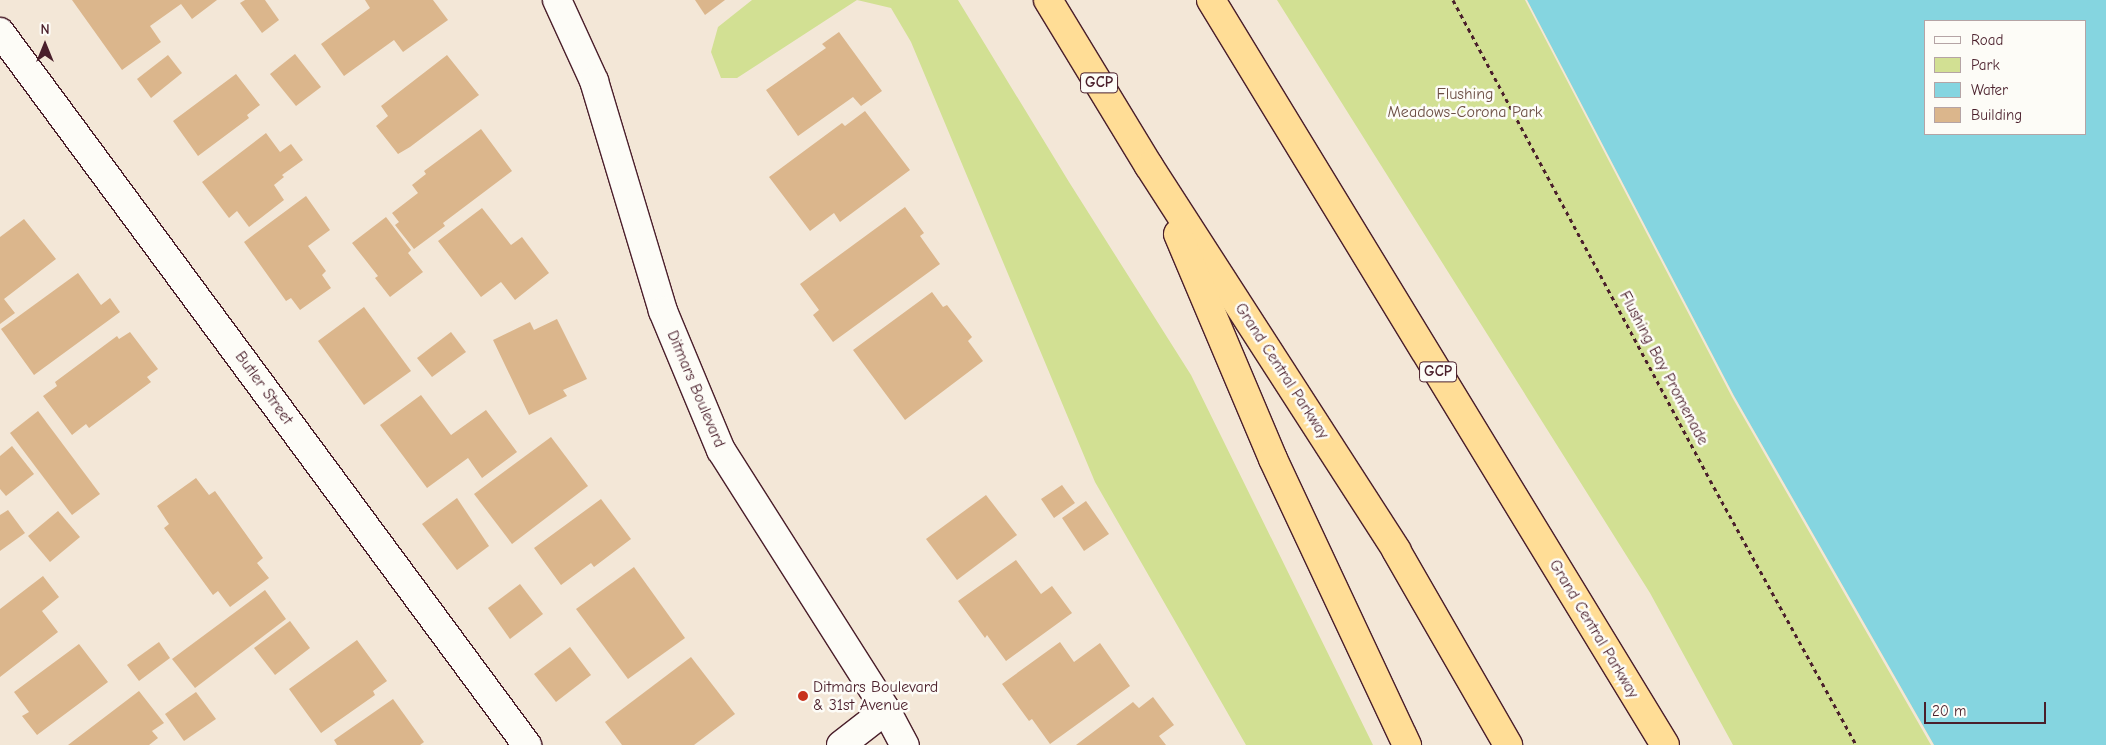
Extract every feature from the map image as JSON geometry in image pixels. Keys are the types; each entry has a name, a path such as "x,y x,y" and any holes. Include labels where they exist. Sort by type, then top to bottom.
{"highway":[{"name":"Grand Central Parkway","path":"1048,0 1149,166 1396,550 1508,745"},
{"name":"Grand Central Parkway","path":"1211,0 1665,745"},
{"path":"1149,166 1273,459 1407,745"}],"street":[{"name":"Ditmars Boulevard","path":"557,0 594,81 663,311 721,450 886,710 905,745"},
{"name":"Butler Street","path":"0,32 527,745"},
{"path":"841,745 886,710"}],"path":[{"name":"Flushing Bay Promenade","path":"1453,0 1691,446 1856,745"}],"green space":[{"path":"752,0 857,0 737,78 721,78 711,52 718,27"},
{"path":"857,0 958,0 1069,182 1191,375 1373,745 1246,745 1095,482 911,42 891,8"},
{"name":"Flushing Meadows-Corona Park","path":"1277,0 2008,0 1924,20 1924,135 2106,745 1733,745 1650,593"}],"water":[{"path":"1527,0 2106,0 2106,745 1934,745 1734,396"}],"pier":[{"path":"1525,0 1527,0 1734,396 1934,745 1931,745 1732,397"}],"building":[{"path":"72,0 217,0 192,19 181,4 150,26 161,42 122,70"},
{"path":"245,0 265,0 279,20 262,33 240,3"},
{"path":"365,0 433,0 448,20 403,52 394,40 344,76 321,44 370,8"},
{"path":"695,0 725,0 705,15"},
{"path":"839,32 882,91 861,106 853,97 798,136 766,90 826,48 822,44"},
{"path":"295,54 321,87 296,106 270,74"},
{"path":"168,55 182,73 151,98 137,79"},
{"path":"447,55 479,95 398,154 376,126 388,116 381,106"},
{"path":"236,74 260,105 247,115 249,118 198,156 173,121"},
{"path":"865,111 910,170 840,222 834,213 810,231 769,177 842,123 845,126"},
{"path":"481,129 512,171 443,223 445,226 414,249 395,225 399,222 392,213 418,193 412,185 426,174 424,171"},
{"path":"266,133 280,152 291,144 303,160 282,175 284,177 274,185 284,200 249,227 237,211 229,218 202,182"},
{"path":"306,196 330,230 308,246 326,271 322,275 331,288 300,310 291,298 286,301 244,242"},
{"path":"905,207 924,233 920,236 940,264 833,342 813,315 819,310 800,284"},
{"path":"482,208 511,245 522,237 549,273 515,300 501,282 481,297 438,241"},
{"path":"386,217 411,250 408,253 423,272 390,297 375,278 378,276 352,243"},
{"path":"24,219 56,259 4,299 15,313 0,324 0,237"},
{"path":"78,273 101,305 110,298 120,312 34,375 1,329"},
{"path":"932,292 943,307 947,305 972,337 968,341 983,361 905,420 853,350"},
{"path":"364,307 411,371 364,405 318,341"},
{"path":"557,319 587,379 563,390 567,396 529,415 493,340 530,322 534,330"},
{"path":"130,332 158,369 147,377 151,382 89,428 86,424 72,435 43,396 57,386 55,382 117,336 119,339"},
{"path":"451,332 466,352 432,377 417,358"},
{"path":"421,395 451,435 486,410 517,452 482,478 468,458 427,488 380,425"},
{"path":"38,411 100,494 72,515 10,433"},
{"path":"551,437 588,486 512,544 474,494"},
{"path":"12,446 34,474 6,496 0,489 0,456"},
{"path":"196,478 209,495 215,491 263,558 257,563 269,578 230,607 218,591 213,595 164,528 169,524 157,506"},
{"path":"1062,485 1075,503 1054,518 1041,499"},
{"path":"986,495 1017,535 957,580 926,539"},
{"path":"457,498 489,546 457,570 422,524"},
{"path":"601,499 631,539 594,567 591,563 561,585 534,548"},
{"path":"1086,501 1109,534 1084,551 1062,518"},
{"path":"8,510 25,533 0,551 0,515"},
{"path":"58,511 80,537 50,562 28,536"},
{"path":"1016,560 1041,594 1052,586 1072,613 1006,661 987,635 985,638 958,601"},
{"path":"634,567 685,638 628,679 576,609"},
{"path":"43,576 59,597 42,611 58,632 0,677 0,609"},
{"path":"520,584 543,614 510,639 488,608"},
{"path":"265,590 286,619 195,688 172,659"},
{"path":"290,621 310,648 275,675 254,648"},
{"path":"357,640 387,681 373,691 375,695 321,733 289,689"},
{"path":"159,642 170,658 139,681 127,665"},
{"path":"1060,642 1074,662 1100,643 1130,686 1050,744 1032,719 1029,721 1002,684"},
{"path":"79,644 108,682 37,735 22,716 29,712 14,692"},
{"path":"570,647 591,675 556,702 534,674"},
{"path":"691,657 735,714 694,745 622,745 605,722"},
{"path":"139,691 164,723 152,731 158,738 149,745 68,745"},
{"path":"196,692 216,719 184,741 165,714"},
{"path":"1153,697 1174,725 1159,736 1166,745 1076,745 1133,702 1139,708"},
{"path":"393,699 424,742 420,745 337,745 334,740"}],"place":[{"name":"Ditmars Boulevard & 31st Avenue","path":"803,696"}]}
